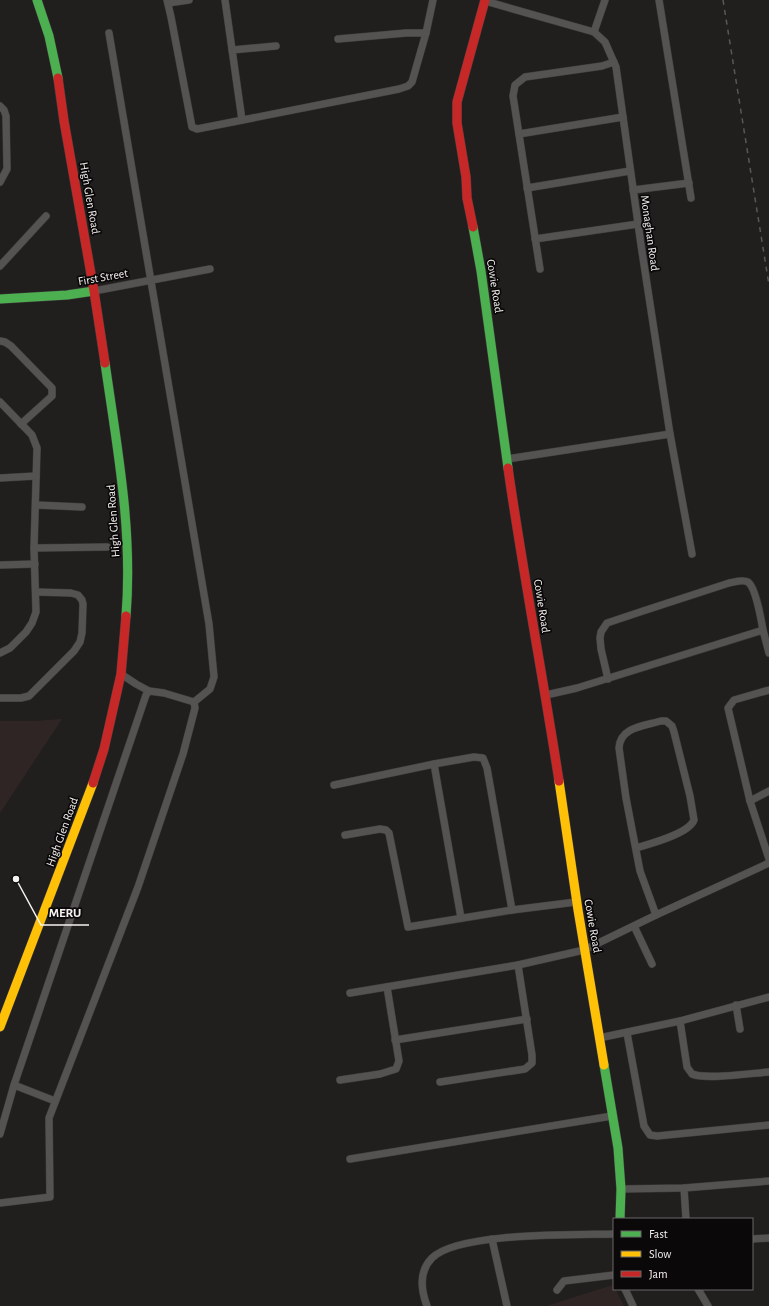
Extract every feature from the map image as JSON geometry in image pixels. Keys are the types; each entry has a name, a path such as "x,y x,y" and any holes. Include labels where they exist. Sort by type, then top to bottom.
{"street":[{"name":"High Glen Road","path":"0,1027 96,776 104,749 121,674 128,602 128,542 121,471 94,291 55,60 37,0"},
{"path":"189,0 167,2 192,127 199,129 408,86 412,82 426,33 433,0"},
{"path":"225,0 242,120"},
{"path":"485,1 594,32 605,0"},
{"path":"659,0 691,198"},
{"name":"Cowie Road","path":"485,1 472,41 457,102 456,115 466,177 467,198 481,271 507,459 533,628 546,695 576,902 618,1148 621,1189 620,1218"},
{"name":"Monaghan Road","path":"594,32 605,42 616,67 630,171 670,434 692,554"},
{"path":"109,33 210,631 214,677 210,689 194,702"},
{"path":"338,39 406,33 426,33"},
{"path":"232,50 276,46"},
{"path":"540,269 513,96 515,85 525,77 602,66 614,62"},
{"path":"0,106 4,110 6,116 7,169 0,182"},
{"path":"519,134 623,116"},
{"path":"527,188 630,171"},
{"path":"633,190 689,183"},
{"path":"0,266 46,216"},
{"path":"535,239 638,224"},
{"name":"First Street","path":"0,299 67,295 210,270"},
{"path":"0,341 5,342 10,346 52,388 52,396 22,424"},
{"path":"0,402 32,435 36,442 34,548 36,612 32,623 15,645 0,653"},
{"path":"507,459 670,434"},
{"path":"0,478 36,476"},
{"path":"36,505 82,507"},
{"path":"34,548 108,547"},
{"path":"0,565 35,564"},
{"path":"608,679 600,638 601,632 607,624 620,618 737,581 745,581 751,586 769,653"},
{"path":"0,698 18,699 29,696 74,651 80,642 83,604 81,597 71,593 36,592"},
{"path":"546,695 578,688 763,630"},
{"path":"121,674 149,691 164,693 194,702"},
{"path":"769,690 734,700 728,708 750,800 769,859"},
{"path":"0,1134 14,1085 146,695 149,691"},
{"path":"0,1202 50,1197 49,1118 138,887 184,754 195,708 194,702"},
{"path":"636,848 686,830 694,820 674,732 672,726 666,721 661,721 632,730 626,733 619,741 621,767 636,848 644,884 656,915"},
{"path":"334,785 434,764 474,757 484,758 512,910"},
{"path":"434,764 462,918"},
{"path":"750,800 769,791"},
{"path":"345,835 380,829 386,830 389,833 408,927 512,910 576,902"},
{"path":"350,993 518,965 584,950 769,863"},
{"path":"634,926 652,964"},
{"path":"440,1082 525,1069 532,1063 527,1019 518,965"},
{"path":"340,1080 380,1074 396,1069 400,1061 395,1040 387,987"},
{"path":"599,1038 680,1021 769,997"},
{"path":"736,1005 740,1029"},
{"path":"395,1040 527,1019"},
{"path":"680,1021 687,1067 692,1074 700,1076 718,1076 769,1072"},
{"path":"627,1033 643,1121 646,1131 650,1135 657,1136 769,1125"},
{"path":"14,1085 55,1101"},
{"path":"350,1159 612,1116"},
{"path":"621,1189 684,1188 769,1181"},
{"path":"684,1188 686,1218"},
{"path":"427,1306 423,1295 423,1274 428,1263 440,1252 458,1244 532,1235 613,1234"},
{"path":"753,1239 769,1238"},
{"path":"492,1239 507,1306"},
{"path":"557,1290 564,1282 613,1275"},
{"path":"625,1290 633,1306"},
{"path":"699,1290 708,1306"}],"shaded area":[{"path":"62,719 0,813 0,721"},
{"path":"613,1285 613,1290 616,1290 624,1306 546,1306"}],"railway":[{"path":"723,0 769,285"}],"traffic: fast":[{"path":"37,0 49,36 58,78"},
{"path":"473,227 481,271 508,468"},
{"path":"0,299 67,295 94,291"},
{"path":"105,363 119,457 126,520 128,584 126,616"},
{"path":"604,1065 618,1148 621,1189 620,1218"}],"traffic: slow":[{"path":"559,781 578,910 604,1065"},
{"path":"0,1027 93,783"}],"traffic: jam":[{"path":"473,227 467,198 466,177 457,123 457,102 485,0"},
{"path":"58,78 105,363"},
{"path":"508,468 559,781"},
{"path":"93,783 104,749 121,674 126,616"}],"place":[{"name":"MERU","path":"16,879"}]}
